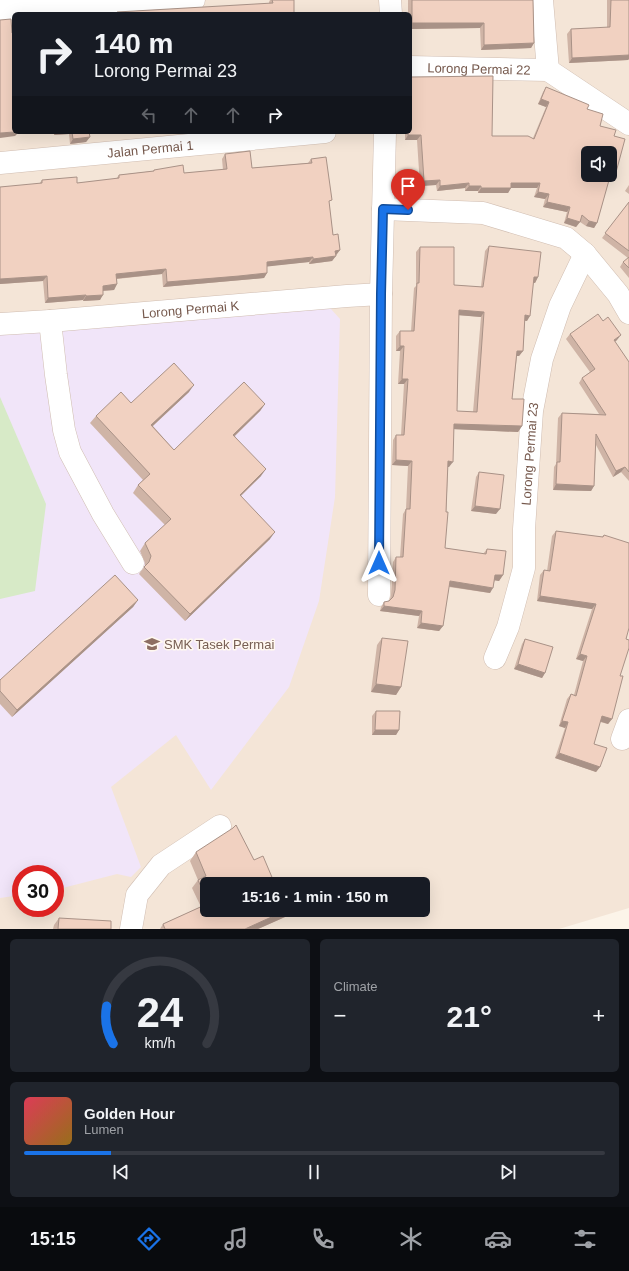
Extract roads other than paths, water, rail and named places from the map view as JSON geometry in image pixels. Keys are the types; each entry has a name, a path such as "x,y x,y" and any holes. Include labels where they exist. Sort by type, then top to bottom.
{"street":[{"path":"0,10 76,3 194,0"},
{"path":"390,0 390,12"},
{"name":"Lorong Permai 22","path":"542,0 548,70"},
{"name":"Lorong Permai 22","path":"412,67 548,70 629,124"},
{"name":"Jalan Permai 1","path":"0,163 304,134"},
{"path":"379,594 381,294 385,134"},
{"path":"383,209 483,213 566,238 585,254 618,294 629,312"},
{"name":"Lorong Permai 23","path":"495,658 508,627 524,568 524,529 532,411 542,358 560,306 585,254"},
{"name":"Lorong Permai K","path":"0,324 381,294"},
{"path":"50,321 64,430 70,452 103,514 133,563"},
{"path":"131,929 137,895 161,865 220,826"}],"place":[{"name":"SMK Tasek Permai","path":"152,644"}]}
